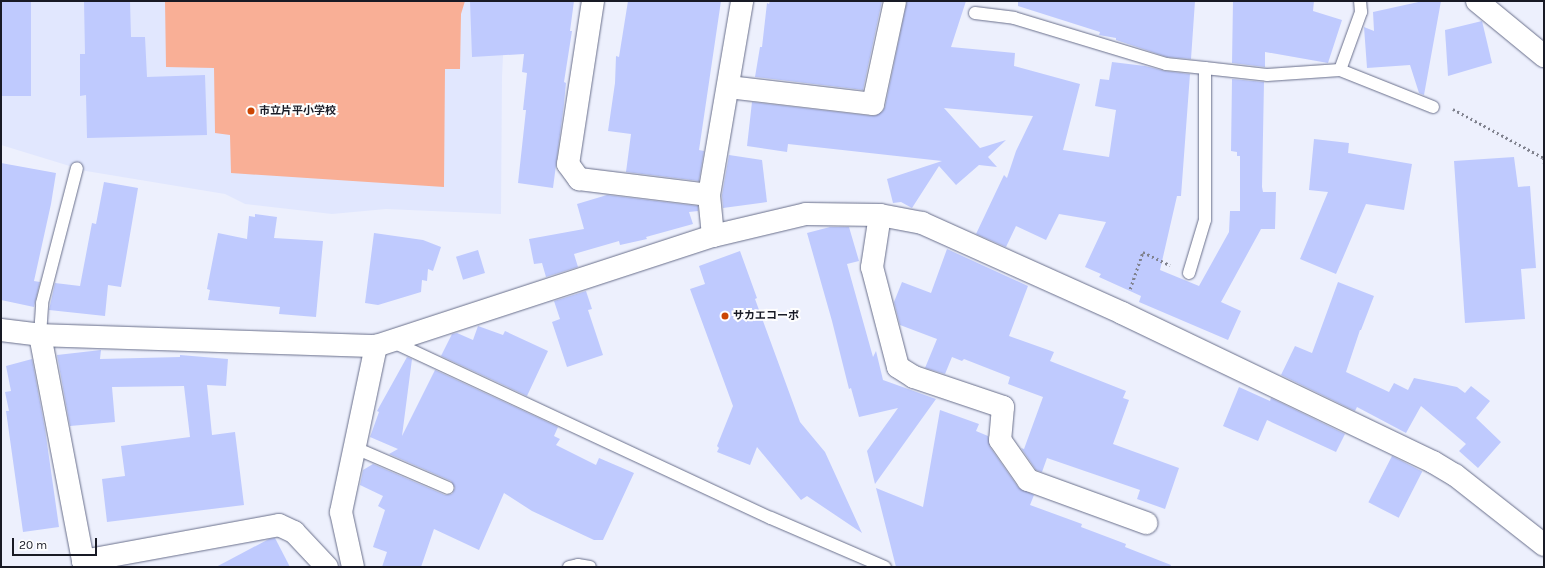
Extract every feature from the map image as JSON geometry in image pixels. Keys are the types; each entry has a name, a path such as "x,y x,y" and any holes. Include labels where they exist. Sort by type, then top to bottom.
{"street":[{"path":"593,1 568,164 579,179 709,195"},
{"path":"713,236 709,195 729,87 742,1"},
{"path":"729,87 873,104 895,1"},
{"path":"1477,1 1544,56"},
{"path":"1,330 40,335 383,343 713,236 806,214 880,216 922,223 1122,313 1433,462 1455,475 1544,544"},
{"path":"880,216 872,268 898,368 914,377 1003,407 1000,440 1028,480 1146,522"},
{"path":"40,335 84,564 279,526 294,532 327,567"},
{"path":"353,567 341,512 353,447 383,343"}],"lane":[{"path":"1340,70 1361,12 1360,1"},
{"path":"975,13 1014,18 1166,64 1267,75 1340,70 1433,107"},
{"path":"1189,273 1204,220 1205,68"},
{"path":"40,335 42,303 77,168"},
{"path":"383,343 771,518 885,567"},
{"path":"353,447 448,488"},
{"path":"568,567 578,565 590,567"}],"path":[{"path":"1454,109 1544,158 1544,163"},
{"path":"1122,313 1143,252 1189,273"}],"shaded area":[{"name":"市立片平小学校","path":"1,1 510,1 505,14 502,77 501,214 386,209 332,214 245,204 225,194 86,171 1,145"},
{"path":"165,1 465,1 461,14 460,69 445,69 444,187 231,173 230,135 215,133 214,68 166,67"}],"building":[{"path":"1,1 31,1 31,96 1,96"},
{"path":"84,1 130,1 131,37 145,37 147,77 205,75 207,135 87,138 86,95 80,96 80,54 85,54"},
{"path":"470,1 574,1 570,31 572,31 564,82 566,83 564,104 553,188 518,183 526,110 523,110 527,73 522,72 524,54 472,57"},
{"path":"628,1 721,1 699,150 704,151 699,181 626,172 631,134 608,131 615,83 616,56 619,57"},
{"path":"770,1 882,1 863,90 755,77 760,47 762,47 767,3 769,4"},
{"path":"907,1 966,1 951,47 1015,53 1014,66 1080,84 1063,150 1109,157 1116,110 1095,106 1100,79 1109,80 1112,62 1190,74 1181,196 1177,196 1160,270 1199,286 1229,232 1230,211 1240,211 1240,156 1237,156 1237,152 1231,151 1232,79 1264,82 1262,187 1263,192 1276,192 1275,229 1261,229 1221,302 1241,311 1228,340 1139,302 1141,296 1099,277 1101,274 1085,267 1106,222 1059,214 1046,240 1016,226 1006,247 976,234 1004,175 1007,178 1016,151 1033,116 944,108 980,148 1006,140 988,157 997,167 979,165 956,185 939,166 912,208 901,202 893,203 887,179 942,161 788,144 787,152 747,146 752,102 872,116 882,112 885,107"},
{"path":"1018,1 1195,1 1191,59 1167,57 1116,40 1116,38 1099,35 1100,32 1018,6"},
{"path":"1233,1 1314,1 1313,11 1342,20 1328,63 1265,52 1265,67 1232,63"},
{"path":"1423,1 1441,1 1424,95 1419,93 1410,65 1367,68 1364,27 1374,31 1373,12"},
{"path":"1482,21 1492,63 1448,76 1445,30"},
{"path":"1314,139 1349,143 1348,153 1412,164 1404,210 1366,204 1336,274 1300,259 1328,192 1309,190"},
{"path":"729,155 762,160 767,202 723,208 722,195"},
{"path":"1514,157 1518,187 1530,186 1536,268 1521,269 1525,319 1465,323 1454,161"},
{"path":"1,163 56,173 51,204 34,281 40,282 34,307 1,300"},
{"path":"104,182 138,188 121,287 108,285 105,316 49,310 55,283 80,286 92,223 96,224"},
{"path":"607,195 698,206 698,211 689,212 693,224 646,237 647,239 620,245 619,241 574,254 578,267 546,277 542,263 534,264 529,239 584,229 577,204"},
{"path":"255,214 277,217 274,238 323,241 316,317 279,314 280,307 208,300 210,290 207,289 218,233 247,239 249,216 255,217"},
{"path":"830,227 849,227 859,261 847,264 873,357 876,351 883,380 936,399 875,484 867,451 898,408 859,417 851,388 849,389 832,321 807,233"},
{"path":"374,233 423,240 441,247 433,271 428,269 427,281 422,280 421,292 378,305 365,303"},
{"path":"947,249 1028,286 1009,336 1054,352 1050,361 1126,391 1123,398 1129,400 1113,444 1179,468 1165,509 1137,499 1140,490 1047,458 1042,472 1036,470 1021,448 1024,449 1043,397 1008,384 1010,377 964,359 962,361 952,357 945,374 925,368 937,339 900,325 894,302 902,282 931,293"},
{"path":"478,250 485,273 463,280 456,257"},
{"path":"740,251 757,298 755,299 800,422 825,452 862,533 807,496 801,500 757,447 750,465 717,452 719,448 717,446 733,406 690,289 705,284 699,266"},
{"path":"1338,282 1374,296 1360,330 1346,372 1389,392 1394,383 1408,390 1414,378 1457,387 1465,393 1471,386 1490,401 1476,418 1501,442 1478,468 1459,451 1466,444 1421,406 1406,433 1357,407 1355,411 1281,375 1295,346 1312,353"},
{"path":"586,291 592,309 588,310 603,355 567,367 552,322 560,319 554,301"},
{"path":"478,326 503,335 505,331 548,351 527,396 441,356 452,334 457,333 473,340"},
{"path":"101,350 100,359 180,357 180,355 228,359 226,386 207,385 212,435 235,432 244,505 107,522 102,479 125,476 121,446 190,437 184,386 112,387 115,422 70,426 57,355"},
{"path":"407,357 412,359 402,436 435,370 558,427 554,436 560,439 556,445 596,465 599,458 634,473 603,540 594,540 532,511 504,493 479,550 434,529 421,567 382,567 387,552 373,547 385,510 378,506 383,496 360,485 363,470 373,464 445,495 452,494 455,488 451,481 389,454 398,449 370,437 379,412 377,411"},
{"path":"32,359 45,429 59,527 23,532 6,411 9,411 5,392 11,391 6,366"},
{"path":"1239,387 1270,401 1271,398 1345,434 1336,452 1267,420 1258,441 1223,426"},
{"path":"940,410 979,424 976,431 988,436 990,447 1018,487 1034,495 1030,505 1082,524 1081,527 1126,544 1125,547 1171,565 1170,567 896,567 876,488 923,507"},
{"path":"1392,456 1422,471 1399,518 1368,502"},
{"path":"275,538 290,567 216,567 269,539"}],"place":[{"name":"市立片平小学校","path":"251,111"},
{"name":"サカエコーポ","path":"725,316"}]}
